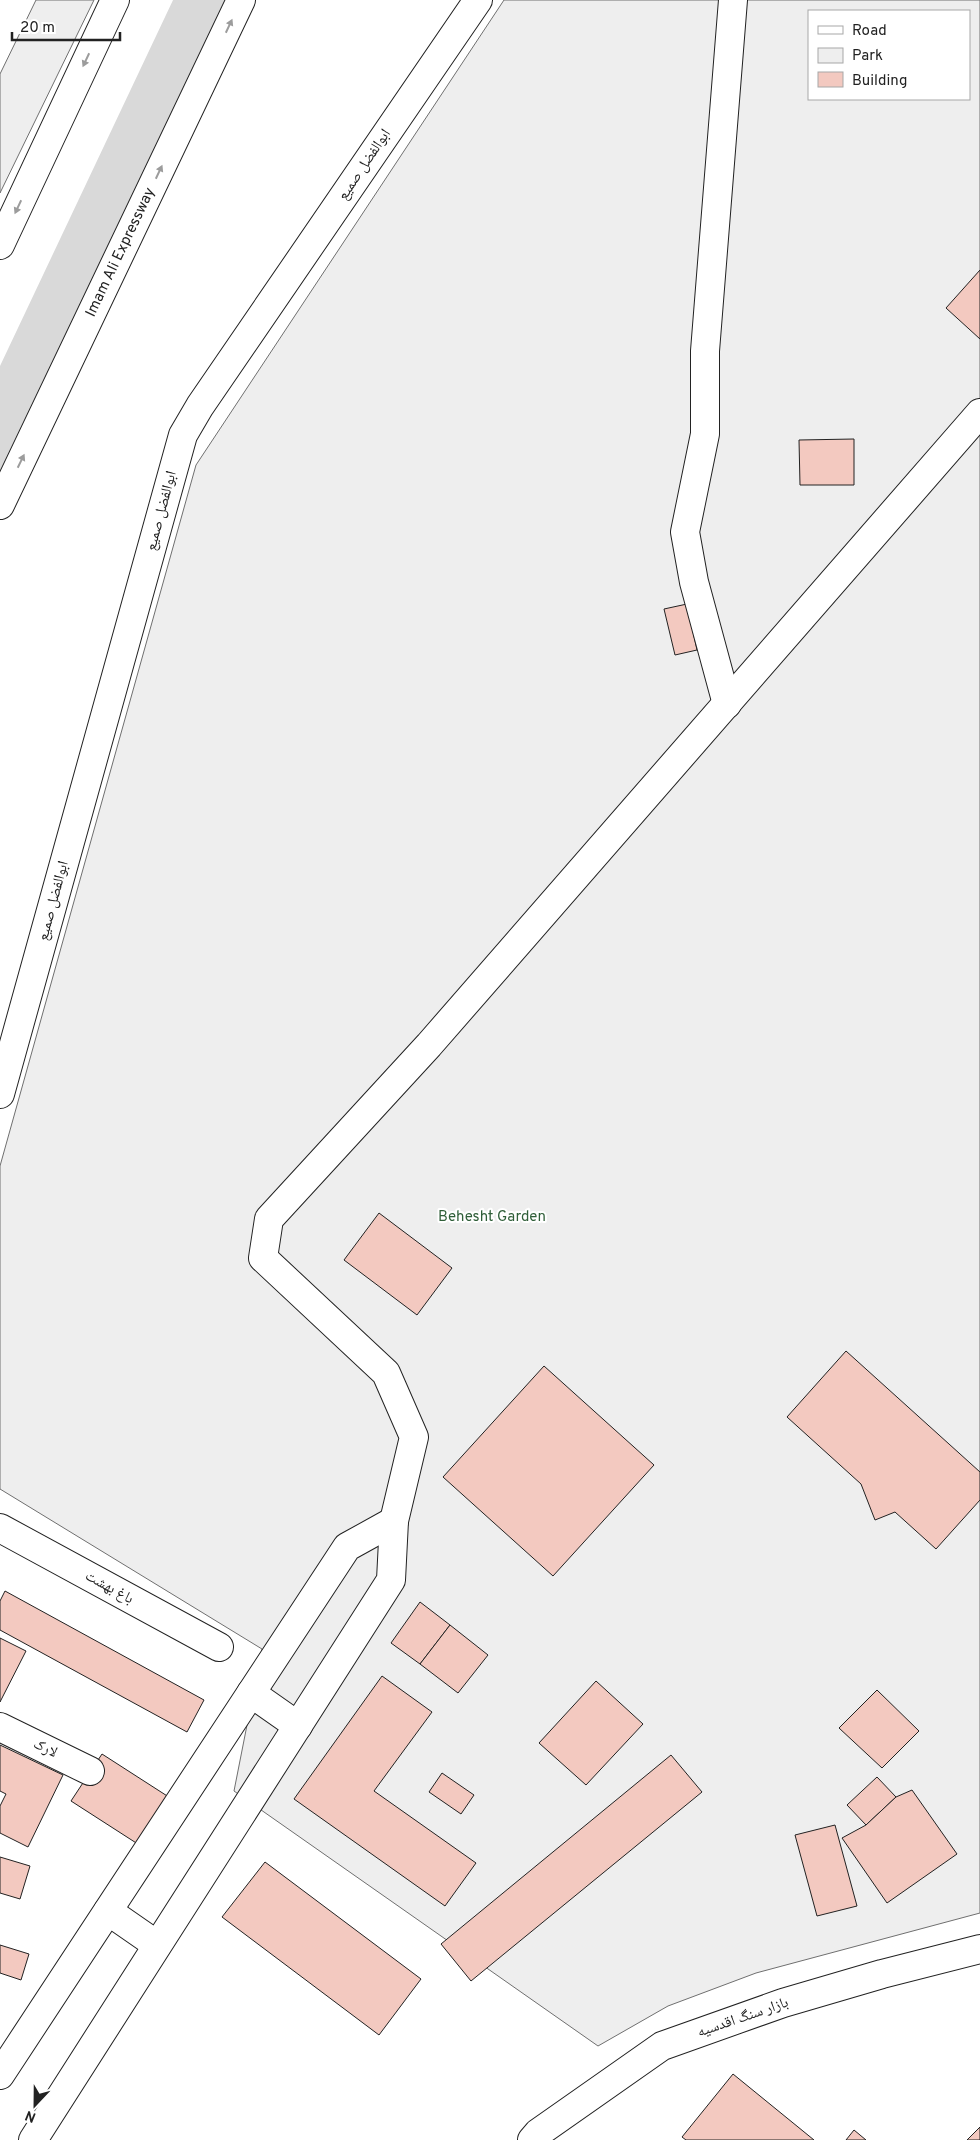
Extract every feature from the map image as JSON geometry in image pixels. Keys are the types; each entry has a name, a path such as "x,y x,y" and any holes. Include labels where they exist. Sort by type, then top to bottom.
{"main road":[{"path":"0,245 115,0"},
{"name":"Imam Ali Expressway","path":"0,505 242,0"},
{"name":"ابوالفضل صمیع","path":"0,1094 183,434 205,398 478,0"},
{"path":"727,704 694,582 686,532 705,434 705,352 733,0"},
{"path":"33,2140 391,1580 394,1521 414,1437 386,1373 263,1258 269,1219 429,1045 980,413"},
{"path":"0,2075 347,1547 394,1521"},
{"name":"باغ بهشت","path":"0,1528 219,1648"},
{"path":"251,1693 298,1726"},
{"name":"لارک","path":"0,1727 90,1771"},
{"path":"108,1911 157,1945"},
{"name":"بازار سنگ اقدسیه","path":"532,2140 538,2133 662,2046 783,2003 882,1974 980,1949"}],"green space":[{"path":"36,0 94,0 0,193 0,74"},
{"name":"Behesht Garden","path":"504,0 980,0 980,1913 756,1973 668,2006 598,2046 234,1791 262,1649 0,1489 0,1166 196,465"}],"building":[{"path":"980,270 980,339 946,308"},
{"path":"854,439 854,485 800,485 799,440"},
{"path":"687,604 697,650 675,655 664,609"},
{"path":"379,1213 452,1268 417,1315 344,1260"},
{"path":"846,1351 980,1472 980,1500 936,1549 895,1512 875,1520 861,1484 787,1417"},
{"path":"544,1366 654,1465 553,1576 443,1477"},
{"path":"5,1591 204,1700 187,1732 0,1630 0,1601"},
{"path":"420,1602 450,1625 420,1664 391,1643"},
{"path":"450,1625 488,1655 458,1693 420,1664"},
{"path":"0,1638 26,1651 0,1702"},
{"path":"382,1676 432,1712 374,1791 476,1863 445,1906 294,1799"},
{"path":"596,1681 643,1724 586,1785 539,1743"},
{"path":"877,1690 919,1731 882,1768 839,1728"},
{"path":"0,1745 63,1775 28,1847 0,1833 0,1806 6,1794 0,1791"},
{"path":"102,1754 175,1801 144,1848 71,1801"},
{"path":"671,1755 702,1792 471,1981 441,1944"},
{"path":"442,1773 474,1795 461,1814 429,1792"},
{"path":"877,1777 896,1797 866,1825 847,1805"},
{"path":"912,1790 957,1854 887,1903 842,1838 866,1825 896,1797"},
{"path":"835,1825 857,1906 817,1916 795,1835"},
{"path":"0,1857 30,1866 20,1899 0,1893"},
{"path":"265,1862 421,1979 379,2035 222,1917"},
{"path":"0,1945 29,1954 21,1980 0,1973"},
{"path":"733,2074 814,2140 686,2140 682,2137"},
{"path":"980,2127 980,2140 967,2140"},
{"path":"854,2130 866,2140 846,2140"}],"waterway":[{"path":"0,442 209,0"}]}
